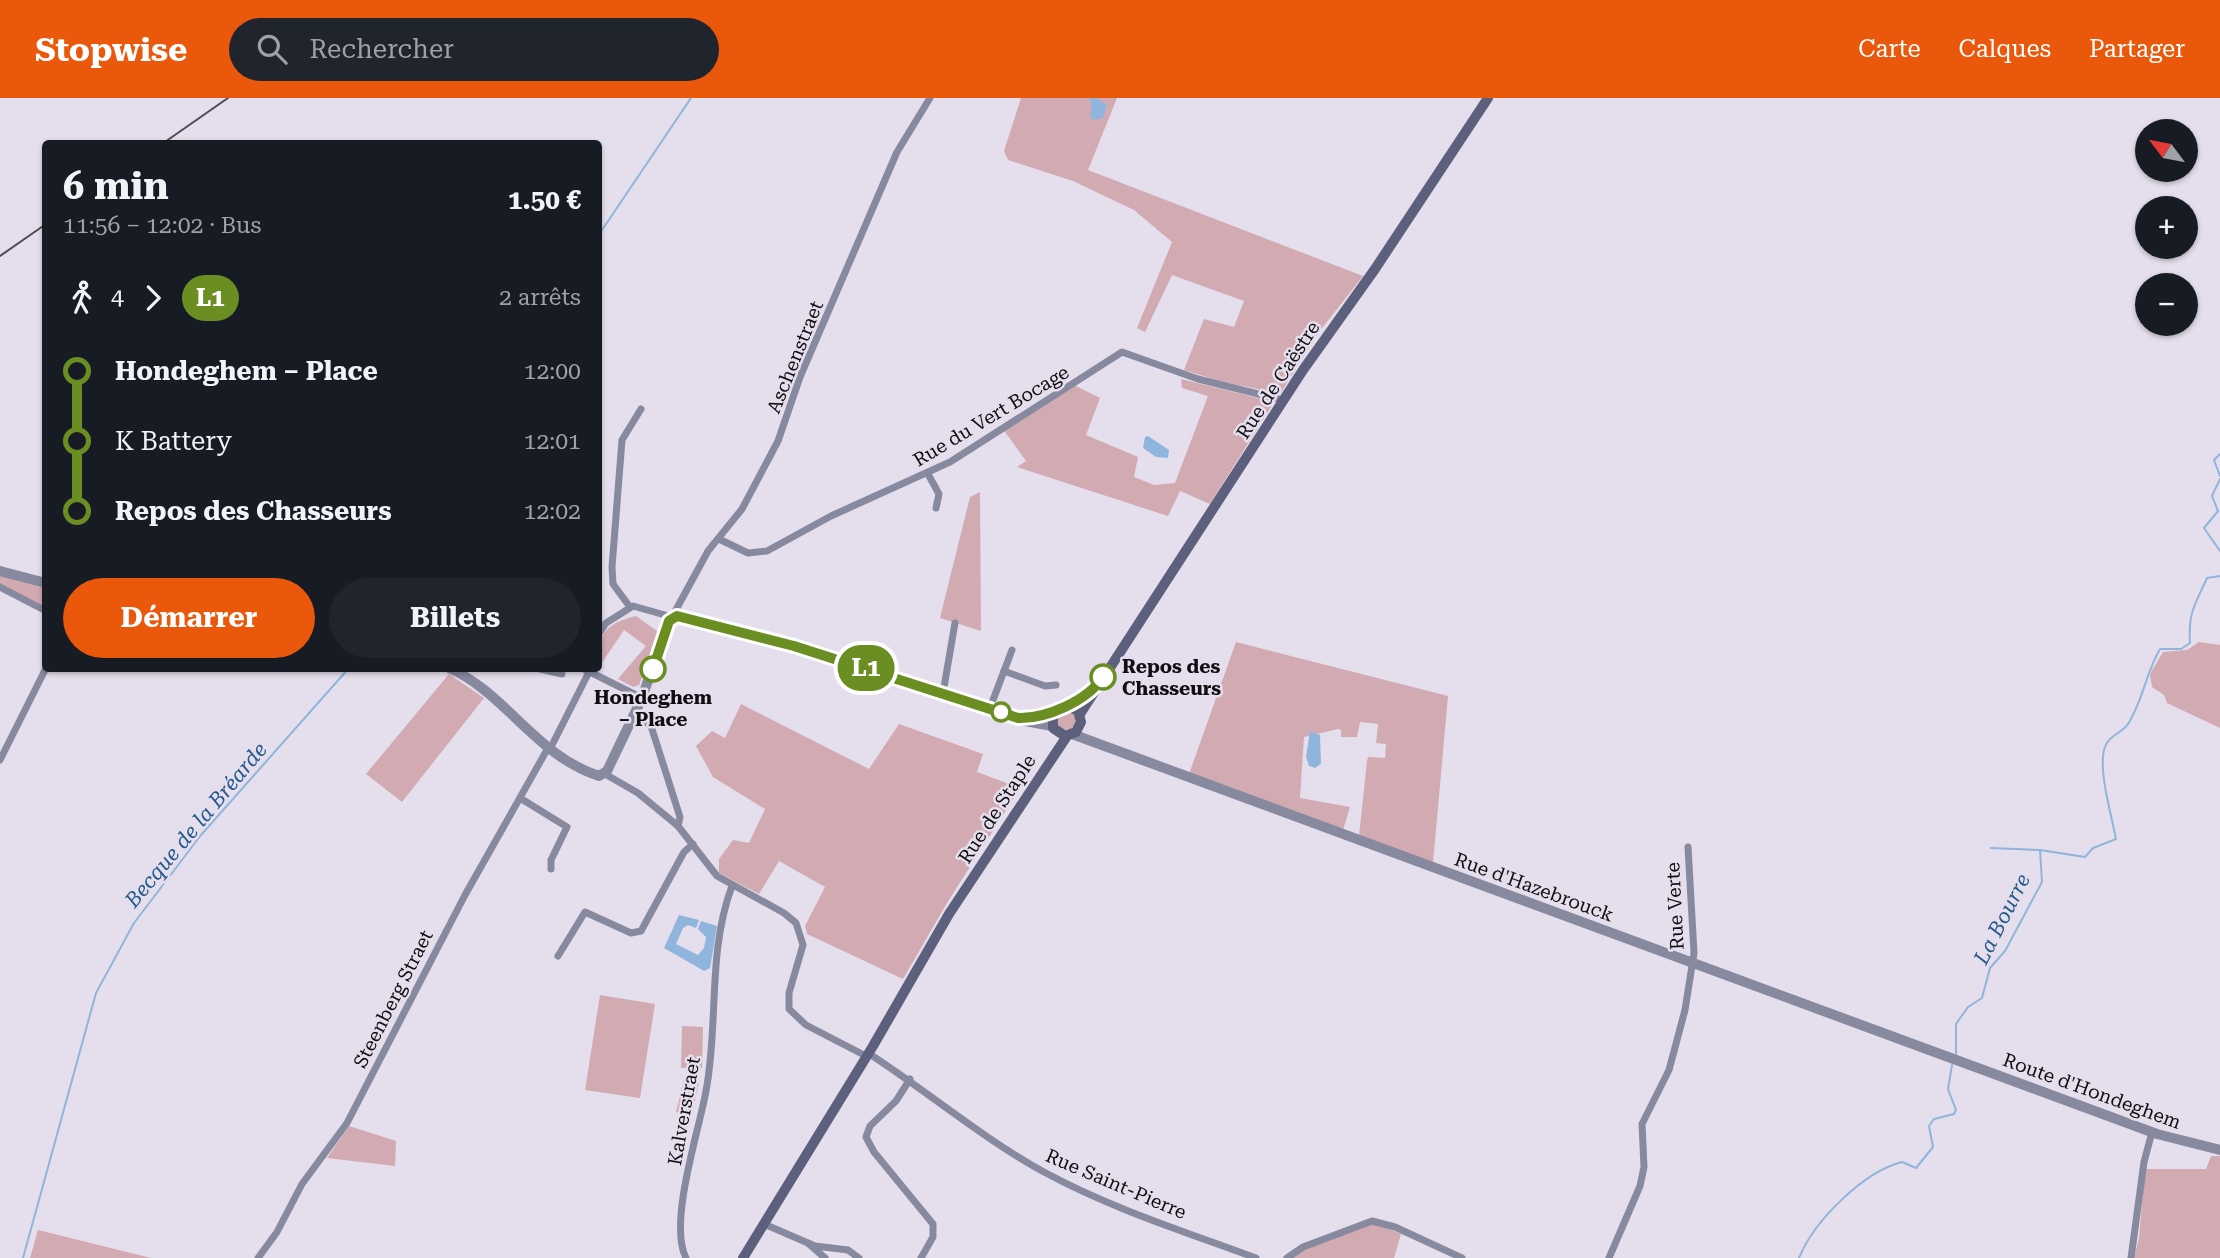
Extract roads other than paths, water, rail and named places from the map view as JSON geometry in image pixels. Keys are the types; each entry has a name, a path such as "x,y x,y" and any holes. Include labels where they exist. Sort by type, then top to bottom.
{"main road":[{"name":"Rue de Caëstre","path":"1080,714 1283,400 1382,259 1488,98"},
{"name":"Rue de Caëstre","path":"1061,707 1084,696 1099,683"},
{"path":"1061,707 1075,708 1080,714 1073,733 1053,728 1051,717 1061,707"},
{"name":"Rue de Staple","path":"1052,757 1053,728"},
{"name":"Rue de Staple","path":"743,1258 837,1093 866,1057 972,880 1052,757 1073,733"}],"street":[{"name":"Aschenstraet","path":"672,617 685,590 742,509 781,436 800,377 898,152 930,98"},
{"name":"Rue du Vert Bocage","path":"719,539 740,551 760,554 831,516 928,474 1124,351 1198,379 1283,400"},
{"path":"631,607 613,584 612,567 622,440 641,408"},
{"path":"928,474 939,494 936,508"},
{"path":"0,570 42,582"},
{"path":"0,586 42,609"},
{"path":"602,630 607,623 631,607 640,606 672,617 794,646 1053,728"},
{"path":"462,672 549,749 590,773 605,774 642,698 672,617"},
{"path":"943,693 955,623"},
{"path":"990,708 1012,650"},
{"path":"1004,671 1045,686 1056,685"},
{"path":"0,760 44,672"},
{"path":"553,672 562,674"},
{"name":"Steenberg Straet","path":"258,1258 278,1232 302,1184 347,1123 451,920 549,749 585,672"},
{"path":"587,672 642,698"},
{"path":"1018,718 1039,717 1061,707"},
{"path":"635,714 651,726 680,817 678,826"},
{"name":"Rue d'Hazebrouck","path":"1073,733 1102,747 1954,1059"},
{"name":"Rue Saint-Pierre","path":"605,774 635,791 678,826 710,870 732,886 787,915 802,933 801,958 788,997 793,1015 910,1079 1009,1150 1049,1175 1118,1206 1256,1258"},
{"path":"520,798 568,827 551,860 551,869"},
{"path":"558,956 585,912 631,933 641,931 684,852 693,844"},
{"name":"Rue Verte","path":"1609,1258 1640,1186 1644,1167 1642,1124 1674,1056 1693,964 1688,847"},
{"name":"Kalverstraet","path":"686,1258 680,1231 691,1156 709,1077 715,958 732,886"},
{"name":"Route d'Hondeghem","path":"1954,1059 2152,1132 2220,1150"},
{"path":"910,1079 896,1101 870,1126 866,1137 872,1149 933,1224 933,1237 921,1258"},
{"path":"2131,1258 2144,1162 2152,1132"},
{"path":"1287,1258 1298,1249 1368,1221 1390,1225 1462,1258"},
{"path":"764,1224 808,1243 845,1249 859,1258"},
{"path":"808,1243 825,1258"}],"water":[{"path":"1089,98 1096,98 1107,105 1103,118 1093,120 1090,116 1092,105"},
{"path":"1148,436 1169,450 1168,458 1156,457 1143,448 1145,437"},
{"path":"1310,731 1320,735 1321,764 1315,768 1309,766 1306,757"},
{"path":"679,915 699,920 696,928 688,925 683,928 676,944 698,955 704,948 706,937 698,929 701,921 717,926 710,968 704,971 664,948"}],"waterway":[{"name":"Becque de la Bréarde","path":"602,230 691,98"},
{"name":"La Bourre","path":"2220,454 2214,460 2220,476"},
{"name":"La Bourre","path":"2220,479 2212,496 2218,511 2204,528 2220,551"},
{"name":"La Bourre","path":"1956,1054 1956,1024 1968,1007 1982,998 1990,968 2005,951 2042,882 2040,850 2085,857 2093,848 2116,839 2104,779 2105,747 2109,740 2128,724 2160,649 2181,649 2190,643 2191,616 2196,602 2207,578 2220,576"},
{"name":"Becque de la Bréarde","path":"23,1258 96,993 134,923 201,835 345,672"},
{"path":"1991,848 2039,850"},
{"name":"La Bourre","path":"1799,1258 1828,1214 1856,1187 1887,1167 1902,1162 1916,1168 1933,1147 1929,1126 1934,1119 1954,1114 1956,1110 1948,1089 1952,1065"}],"railway":[{"path":"168,140 228,98"},
{"path":"0,256 42,227"}],"place":[{"name":"Hondeghem – Place","path":"653,669"},
{"name":"Repos des Chasseurs","path":"1103,677"}]}
